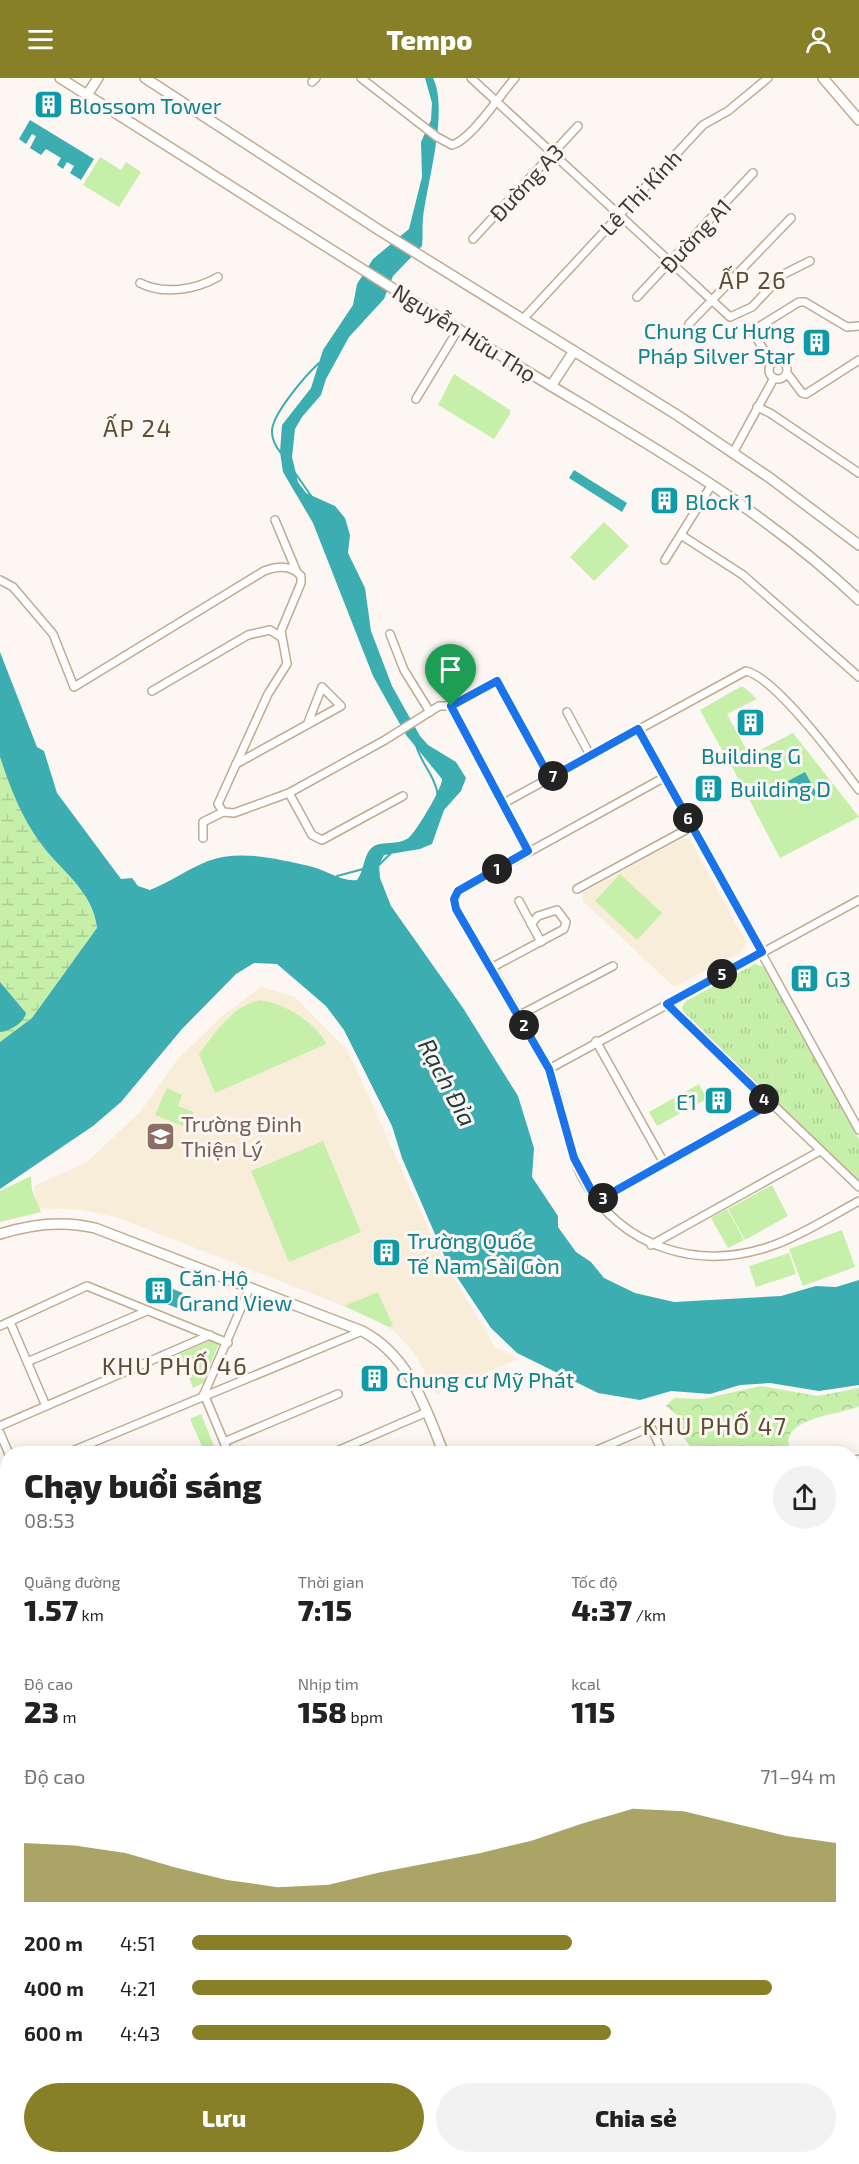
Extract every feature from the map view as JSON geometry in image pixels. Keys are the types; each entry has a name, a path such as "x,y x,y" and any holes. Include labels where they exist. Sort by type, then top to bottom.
{"main road":[{"name":"Nguyễn Hữu Thọ","path":"60,78 551,386 659,451 782,535 832,574 859,600"},
{"path":"87,95 98,78"},
{"name":"Nguyễn Hữu Thọ","path":"145,78 379,230 733,453 859,545"},
{"path":"823,78 859,120"},
{"path":"551,386 574,351"},
{"path":"0,1234 41,1224 85,1225 362,1331 383,1344 406,1369 441,1446"}],"street":[{"path":"361,78 445,143 458,143 472,132 515,78"},
{"path":"471,78 730,317 752,307 782,275 810,261"},
{"name":"Lê Thị Kỉnh","path":"523,319 703,125 728,111 768,78"},
{"name":"Đường A3","path":"473,239 578,126"},
{"name":"Đường A1","path":"637,297 753,173"},
{"path":"689,324 791,218"},
{"path":"140,283 161,289 178,290 218,277"},
{"path":"772,363 752,331 799,302 805,302 847,327 859,326"},
{"path":"416,399 459,328"},
{"path":"772,363 784,363 787,374 802,393 806,394 859,360"},
{"path":"772,363 769,371 774,378 780,379 787,374"},
{"path":"733,453 774,378"},
{"path":"757,407 770,413 859,473"},
{"path":"665,560 711,486"},
{"path":"223,812 218,804 268,694 287,664 281,637 301,583 301,576 296,570 275,520"},
{"path":"681,534 743,575 859,677"},
{"path":"0,580 13,586 53,634 74,687 264,571 288,567 296,570"},
{"path":"152,691 248,635 270,630 281,637"},
{"path":"390,634 404,670 430,712"},
{"path":"502,804 746,671 755,673 810,728 859,790"},
{"path":"202,838 203,822 223,812 234,813 289,793 385,740 439,706 451,706 497,681 550,778"},
{"path":"235,765 307,725 341,706 322,687 307,725"},
{"path":"451,706 528,851"},
{"path":"567,712 590,755"},
{"path":"638,729 859,1130"},
{"path":"665,777 458,891 454,899 456,909 549,1069 574,1158 597,1201 621,1226 651,1245 674,1253 715,1256 755,1251 791,1238 859,1201"},
{"path":"289,793 312,835 322,840 404,796"},
{"path":"577,889 693,826"},
{"path":"549,1069 596,1041 859,900"},
{"path":"519,901 541,942"},
{"path":"491,968 564,929 566,922 556,910 538,916 531,924"},
{"path":"518,1016 613,966"},
{"path":"667,1004 859,1187"},
{"path":"596,1041 664,1163"},
{"path":"597,1201 770,1104"},
{"path":"651,1245 820,1152"},
{"path":"0,1326 87,1286 228,1343"},
{"path":"226,1446 204,1394 228,1343 250,1287"},
{"path":"27,1362 147,1311"},
{"path":"10,1322 46,1406"},
{"path":"84,1446 204,1394 223,1391 362,1331"},
{"path":"0,1426 210,1335"},
{"path":"224,1442 338,1394"},
{"path":"348,1446 427,1412"},
{"path":"607,1446 646,1429 652,1429 659,1446"}],"shaded area":[{"path":"683,838 690,840 746,942 743,951 674,987 583,901 583,893"},
{"path":"261,987 295,997 348,1051 439,1252 495,1347 518,1359 437,1394 414,1353 396,1333 374,1318 119,1218 82,1210 37,1208 34,1186 87,1162 141,1111 177,1060 222,1016"}],"green space":[{"path":"100,157 121,170 126,162 141,172 119,207 83,185"},
{"path":"454,374 510,410 510,414 494,439 438,405"},
{"path":"604,522 629,546 594,581 570,557"},
{"path":"740,687 744,687 757,699 727,714 746,749 727,759 700,710"},
{"path":"793,733 859,817 780,858 731,765"},
{"path":"0,757 27,821 47,852 82,892 94,915 97,929 32,1018 0,1042"},
{"path":"620,874 662,913 637,940 595,901"},
{"path":"755,964 764,967 859,1139 859,1181 683,1015 682,1007 686,1001"},
{"path":"260,1000 278,1005 298,1015 322,1036 326,1044 215,1093 199,1054 232,1014"},
{"path":"699,1084 707,1099 657,1126 649,1112"},
{"path":"167,1088 182,1095 178,1106 194,1112 188,1128 155,1115"},
{"path":"323,1141 361,1232 289,1262 251,1171"},
{"path":"31,1176 32,1190 41,1212 0,1222 0,1191"},
{"path":"772,1185 788,1216 745,1240 728,1209"},
{"path":"727,1209 744,1240 728,1248 711,1218"},
{"path":"842,1230 855,1267 803,1286 789,1249"},
{"path":"789,1253 796,1274 756,1287 749,1266"},
{"path":"378,1292 393,1326 389,1327 344,1306"},
{"path":"211,1340 219,1343 203,1383 193,1388 180,1354"},
{"path":"761,1386 818,1396 859,1388 859,1406 800,1425 792,1432 788,1441 790,1446 690,1446 680,1434 679,1417 666,1406 674,1398 703,1399"},
{"path":"201,1414 214,1446 202,1446 190,1419"}],"water":[{"name":"Rạch Đỉa","path":"425,78 433,78 439,108 436,147 423,218 422,246 393,276 384,299 349,337 326,379 321,395 295,429 292,457 298,482 306,493 335,506 345,518 350,535 348,553 365,588 371,631 392,686 420,736 428,745 456,762 466,778 461,791 444,810 432,844 420,849 384,855 379,865 380,878 391,906 463,1008 518,1096 534,1148 532,1177 558,1216 558,1227 576,1252 591,1262 604,1278 635,1293 674,1302 781,1296 816,1286 836,1287 859,1280 859,1385 819,1391 770,1383 740,1385 710,1394 671,1391 640,1400 598,1393 517,1353 491,1328 447,1262 402,1158 392,1126 344,1030 326,1006 277,964 254,963 236,974 182,1029 121,1102 93,1126 0,1189 0,1042 32,1018 97,928 89,903 82,892 47,852 27,822 16,801 0,757 0,652 37,747 44,751 57,793 121,879 132,878 138,886 150,890 208,861 220,857 246,855 284,861 315,868 345,879 357,880 370,849 382,844 403,841 411,836 428,811 441,784 442,779 406,735 373,676 313,523 283,472 280,452 282,425 311,388 323,350 353,305 357,284 373,259 409,229 422,177 421,142 431,120 432,103"},
{"path":"30,120 94,159 81,180 70,173 74,166 67,162 63,169 57,165 61,158 46,149 41,155 30,148 36,136 32,134 26,144 19,139"},
{"path":"574,470 627,503 622,512 569,478"},
{"path":"805,772 817,794 800,803 788,781"},
{"path":"0,982 26,1013 16,1026 0,1032"},
{"path":"155,1282 183,1293 177,1308 149,1297"}],"waterway":[{"path":"281,453 273,438 273,425 290,396 319,363"},
{"path":"293,470 314,500"},
{"path":"416,745 434,782 438,796"},
{"path":"378,866 393,851"},
{"path":"337,876 367,868"}],"place":[{"name":"Blossom Tower","path":"48,105"},
{"name":"Chung Cư Hưng Pháp Silver Star","path":"816,343"},
{"name":"Block 1","path":"664,501"},
{"name":"Building G","path":"751,723"},
{"name":"Building D","path":"709,788"},
{"name":"G3","path":"804,978"},
{"name":"E1","path":"718,1101"},
{"name":"Trường Đinh Thiện Lý","path":"160,1136"},
{"name":"Trường Quốc Tế Nam Sài Gòn","path":"386,1253"},
{"name":"Căn Hộ Grand View","path":"158,1290"},
{"name":"Chung cư Mỹ Phát","path":"375,1379"}],"district":[{"name":"ẤP 26","path":"753,279"},
{"name":"ẤP 24","path":"138,427"},
{"name":"KHU PHỐ 46","path":"175,1365"},
{"name":"KHU PHỐ 47","path":"715,1425"}],"route":[{"path":"497,681 550,778 638,729 762,952 667,1004 770,1104 597,1201 582,1178 574,1158 549,1069 456,909 454,899 458,891 528,851 451,706 497,681"}]}
